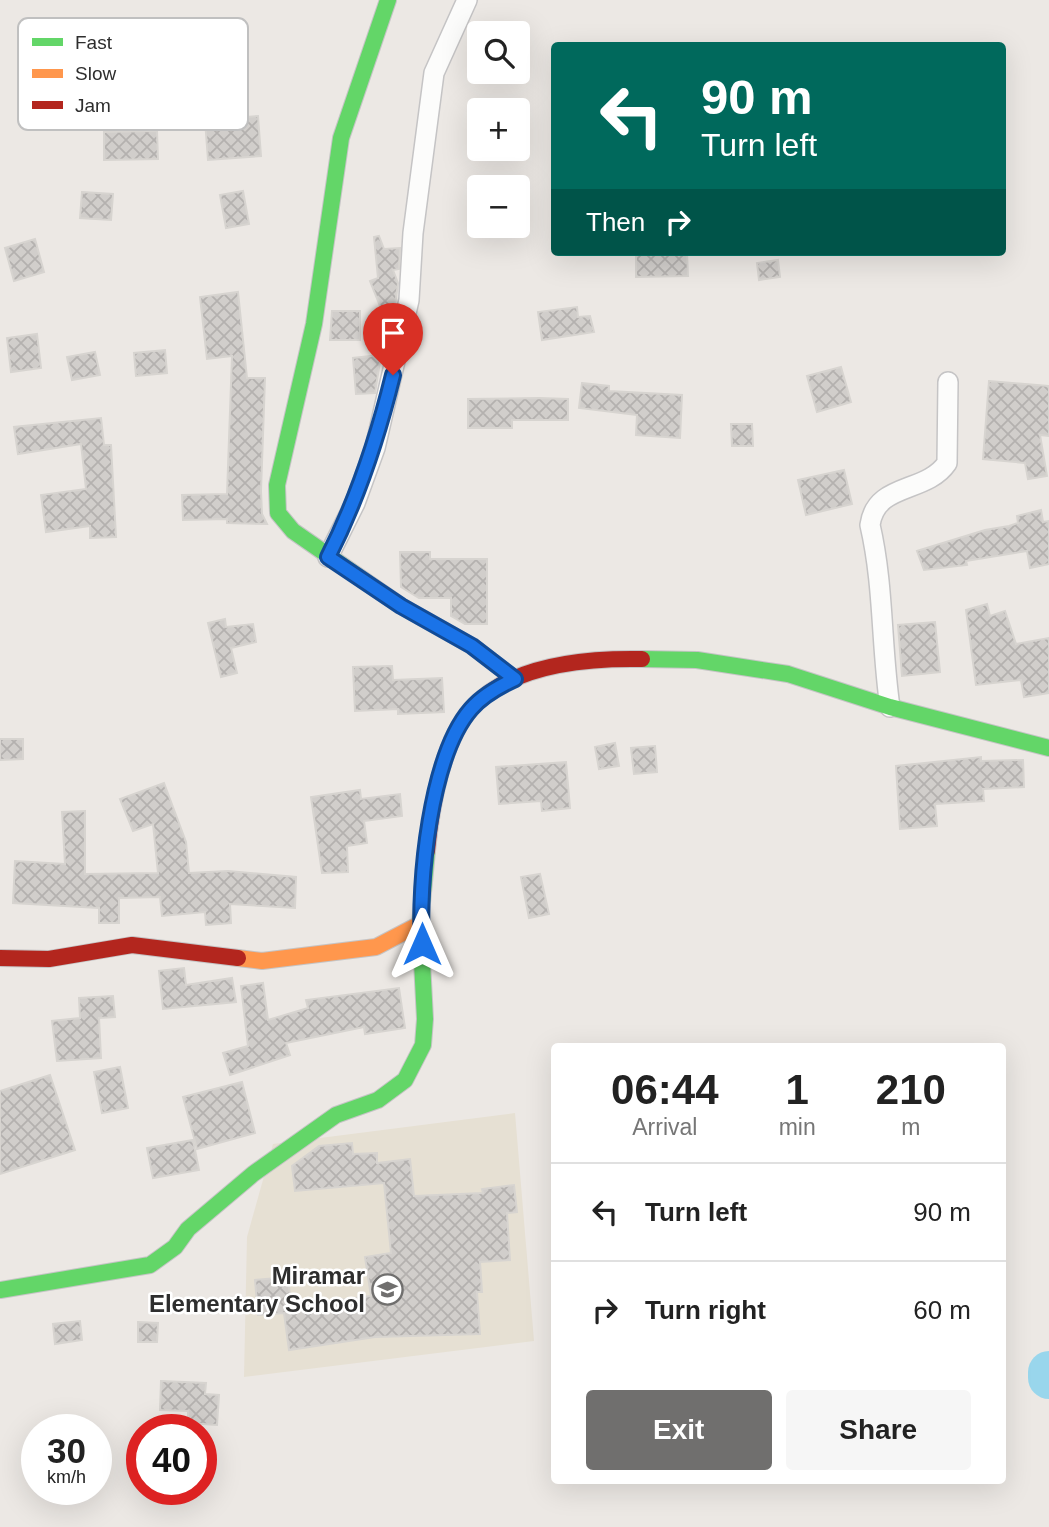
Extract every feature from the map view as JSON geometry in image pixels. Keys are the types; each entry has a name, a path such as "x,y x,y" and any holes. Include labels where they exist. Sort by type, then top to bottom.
{"street":[{"path":"388,0 364,63 341,138 314,324 277,485 276,504 284,522 328,557 401,606 472,646 515,679"},
{"path":"328,557 355,503 375,448 387,400 409,300 413,233 434,74 467,0"},
{"path":"890,707 882,656 882,588 870,525 878,502 887,495 923,483 940,474 947,463 948,382"},
{"path":"0,1290 150,1265 175,1247 188,1229 253,1174 335,1115 378,1100 405,1080 423,1045 425,1019 421,924 428,838 448,749 472,707 515,679 543,668 593,657 697,660 788,674 890,707 1049,748"},
{"path":"0,958 49,959 132,945 262,961 315,957 376,947 421,924"}],"shaded area":[{"name":"Miramar Elementary School","path":"515,1113 534,1341 244,1377 247,1237 273,1144"}],"building":[{"path":"258,116 261,156 208,160 206,130 248,130 248,117"},
{"path":"157,131 158,159 104,160 104,132"},
{"path":"243,191 249,224 226,228 220,195"},
{"path":"82,192 113,194 111,220 80,218"},
{"path":"379,236 384,249 400,248 399,269 393,270 398,283 395,306 382,311 370,281 378,278 374,237"},
{"path":"35,239 44,272 14,281 5,248"},
{"path":"636,256 687,256 688,276 636,277"},
{"path":"778,260 780,277 759,280 757,263"},
{"path":"238,292 247,378 265,378 261,491 262,514 267,524 227,523 227,519 183,520 182,495 227,494 232,356 207,359 200,297"},
{"path":"577,307 578,317 590,316 594,332 542,340 538,312"},
{"path":"332,311 360,311 360,340 330,340"},
{"path":"37,334 41,368 11,372 7,338"},
{"path":"165,350 167,373 136,376 134,353"},
{"path":"95,352 100,375 72,380 67,357"},
{"path":"381,355 375,393 356,394 353,358"},
{"path":"841,367 851,402 817,412 807,376"},
{"path":"989,381 1049,386 1049,436 1040,435 1047,476 1028,479 1025,463 983,459"},
{"path":"582,383 609,386 609,391 682,395 680,438 636,435 637,415 579,408"},
{"path":"468,399 568,399 568,420 512,420 512,428 468,428"},
{"path":"101,418 104,445 111,445 116,537 90,538 90,526 46,532 41,495 86,489 81,444 18,454 14,427"},
{"path":"731,424 752,424 753,446 732,446"},
{"path":"844,470 852,504 806,515 798,480"},
{"path":"1041,510 1043,522 1049,521 1049,564 1030,568 1027,551 966,561 967,565 924,570 917,551 985,530 1009,526 1018,523 1017,516"},
{"path":"400,552 430,552 430,559 487,559 487,624 465,624 451,616 451,598 419,598 401,587"},
{"path":"987,604 990,616 1005,611 1016,644 1049,638 1049,693 1024,697 1021,680 976,685 966,610"},
{"path":"225,619 226,627 253,624 256,642 231,648 237,673 221,677 208,623"},
{"path":"935,622 940,672 902,676 898,625"},
{"path":"392,666 393,680 442,678 444,712 398,714 398,709 355,711 353,667"},
{"path":"0,739 23,739 23,759 0,760"},
{"path":"615,743 619,766 599,769 595,747"},
{"path":"655,746 657,772 634,774 631,748"},
{"path":"981,757 981,761 1023,760 1024,787 983,789 984,801 935,804 937,826 900,829 896,766"},
{"path":"566,762 570,808 542,811 541,801 499,804 496,767"},
{"path":"164,783 186,842 189,873 228,871 296,877 295,908 230,904 231,923 206,925 205,912 162,916 160,897 119,898 119,923 99,923 99,908 13,903 15,861 65,864 62,812 85,811 85,874 158,873 153,824 133,831 120,799"},
{"path":"360,790 361,799 400,794 402,816 364,821 367,843 347,846 348,872 322,873 311,797"},
{"path":"540,874 549,914 529,918 521,877"},
{"path":"184,968 186,985 232,978 236,1002 163,1009 159,971"},
{"path":"263,983 268,1020 308,1008 306,1000 399,988 405,1028 365,1034 364,1027 286,1043 290,1055 230,1075 223,1053 248,1046 241,986"},
{"path":"113,996 115,1017 99,1018 101,1058 57,1061 52,1021 80,1018 79,998"},
{"path":"120,1067 128,1108 102,1113 94,1072"},
{"path":"50,1075 75,1150 0,1174 0,1091"},
{"path":"242,1082 255,1133 197,1149 183,1097"},
{"path":"193,1140 199,1170 153,1178 147,1148"},
{"path":"352,1143 353,1154 377,1153 377,1163 410,1159 414,1196 483,1193 482,1189 514,1185 517,1212 507,1213 510,1260 480,1262 482,1292 477,1292 480,1334 375,1337 289,1350 284,1313 258,1315 255,1280 288,1277 291,1306 371,1296 365,1257 391,1253 384,1183 295,1191 292,1166 319,1146"},
{"path":"80,1321 82,1340 55,1344 53,1324"},
{"path":"138,1322 158,1323 157,1342 138,1342"},
{"path":"161,1381 206,1383 205,1394 219,1395 217,1425 217,1414 160,1410"}],"waterway":[{"path":"1049,1372 1049,1378"}],"traffic: fast":[{"path":"388,0 341,138 314,324 277,485 278,513 293,531 401,606 472,646 515,679"},
{"path":"642,659 697,660 788,674 890,707 1049,748"},
{"path":"0,1290 150,1265 175,1247 188,1229 253,1174 336,1115 378,1100 405,1080 423,1045 425,1019 420,924 427,851"}],"traffic: slow":[{"path":"238,958 262,961 376,947 420,924"}],"traffic: jam":[{"path":"427,851 431,815 445,757 461,723 487,694 528,673 551,667 598,660 642,659"},
{"path":"0,958 49,959 132,945 238,958"}],"place":[{"name":"Miramar Elementary School","path":"388,1289"}],"route":[{"path":"393,375 375,448 355,503 328,557 401,606 472,646 515,679 472,707 448,749 440,775 428,838 421,924 422,944"}]}
